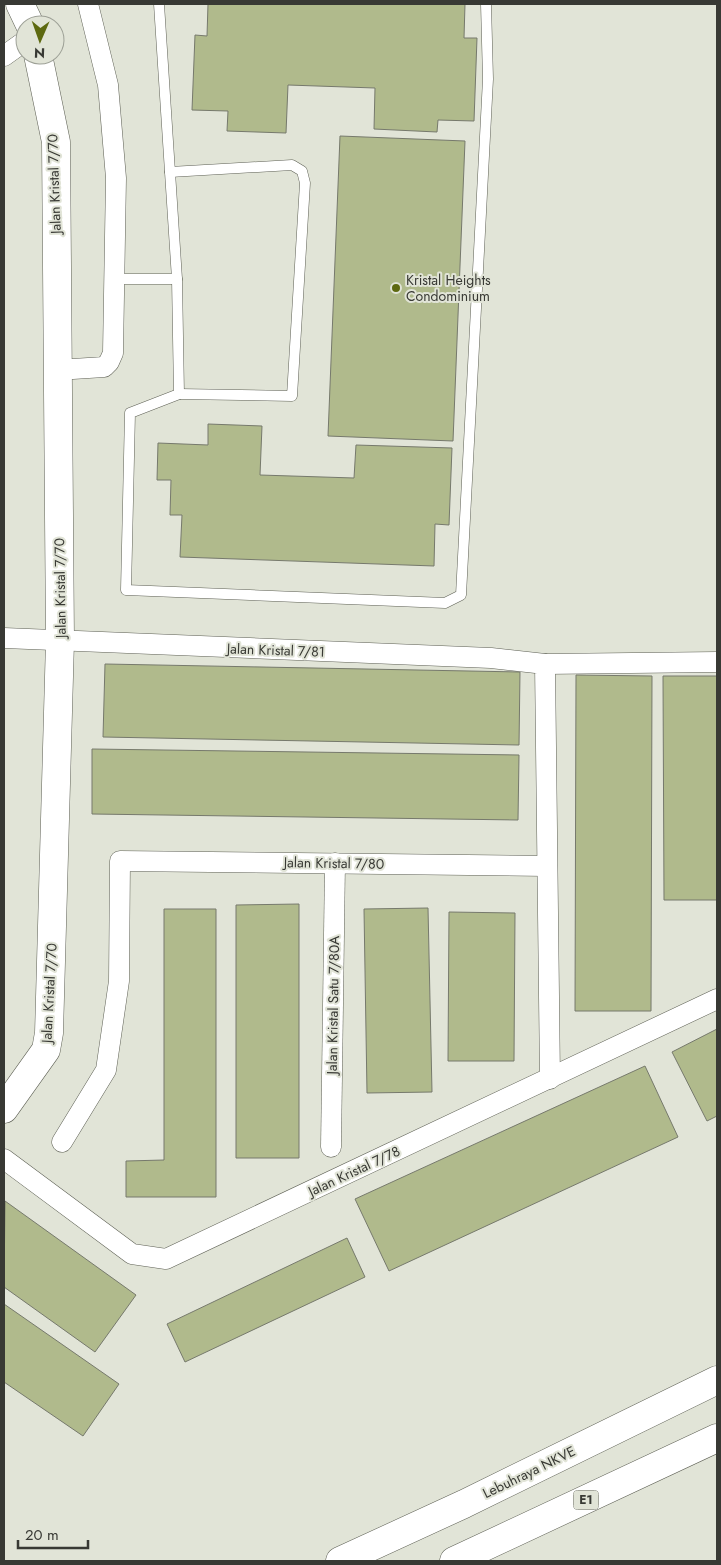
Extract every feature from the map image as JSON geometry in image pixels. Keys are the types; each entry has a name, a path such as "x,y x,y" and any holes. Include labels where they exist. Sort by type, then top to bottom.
{"main road":[{"name":"Jalan Kristal 7/70","path":"4,1109 46,1050 50,1033 60,641 56,142 40,65"},
{"name":"Lebuhraya NKVE","path":"340,1561 464,1504 717,1380"},
{"name":"E1","path":"454,1561 717,1438"}],"street":[{"path":"57,370 104,366 109,362 113,353 116,178 108,85 88,4"},
{"path":"4,56 15,48"},
{"name":"Jalan Kristal 7/81","path":"4,638 491,658 545,664 717,662"},
{"path":"545,664 550,1079"},
{"name":"Jalan Kristal 7/80","path":"62,1142 106,1070 118,981 120,861 547,866"},
{"name":"Jalan Kristal Satu 7/80A","path":"331,1147 336,863"},
{"name":"Jalan Kristal 7/78","path":"4,1159 132,1254 166,1259 717,999"}],"lane":[{"path":"159,4 178,279 179,394"},
{"path":"170,172 292,165 302,171 305,183 292,396 179,394 130,413 126,590 446,603 461,595 488,79 486,4"},
{"path":"114,279 178,279"}],"building":[{"path":"208,4 465,4 464,38 477,38 474,121 438,120 437,132 374,129 375,88 288,85 286,133 227,131 228,111 192,110 195,35 207,36"},
{"name":"Kristal Heights Condominium","path":"340,136 465,141 453,441 328,436"},
{"path":"208,424 262,426 260,475 354,478 356,445 452,448 449,525 435,524 434,566 180,557 182,515 170,515 171,480 157,480 158,443 208,445"},
{"path":"105,664 520,672 519,745 103,737"},
{"path":"576,675 652,676 651,1011 575,1011"},
{"path":"663,676 717,676 717,900 664,900"},
{"path":"92,749 519,755 518,820 92,814"},
{"path":"299,904 299,1158 236,1158 236,905"},
{"path":"428,908 432,1092 367,1093 364,909"},
{"path":"164,909 216,909 216,1197 126,1197 126,1161 164,1160"},
{"path":"449,912 515,913 514,1061 448,1061"},
{"path":"717,1029 717,1116 707,1121 672,1052"},
{"path":"645,1066 678,1137 389,1271 355,1199"},
{"path":"5,1201 136,1295 95,1352 4,1287"},
{"path":"347,1238 365,1277 185,1362 167,1324"},
{"path":"4,1304 119,1384 83,1436 4,1382"}],"place":[{"name":"Kristal Heights Condominium","path":"396,288"}]}
